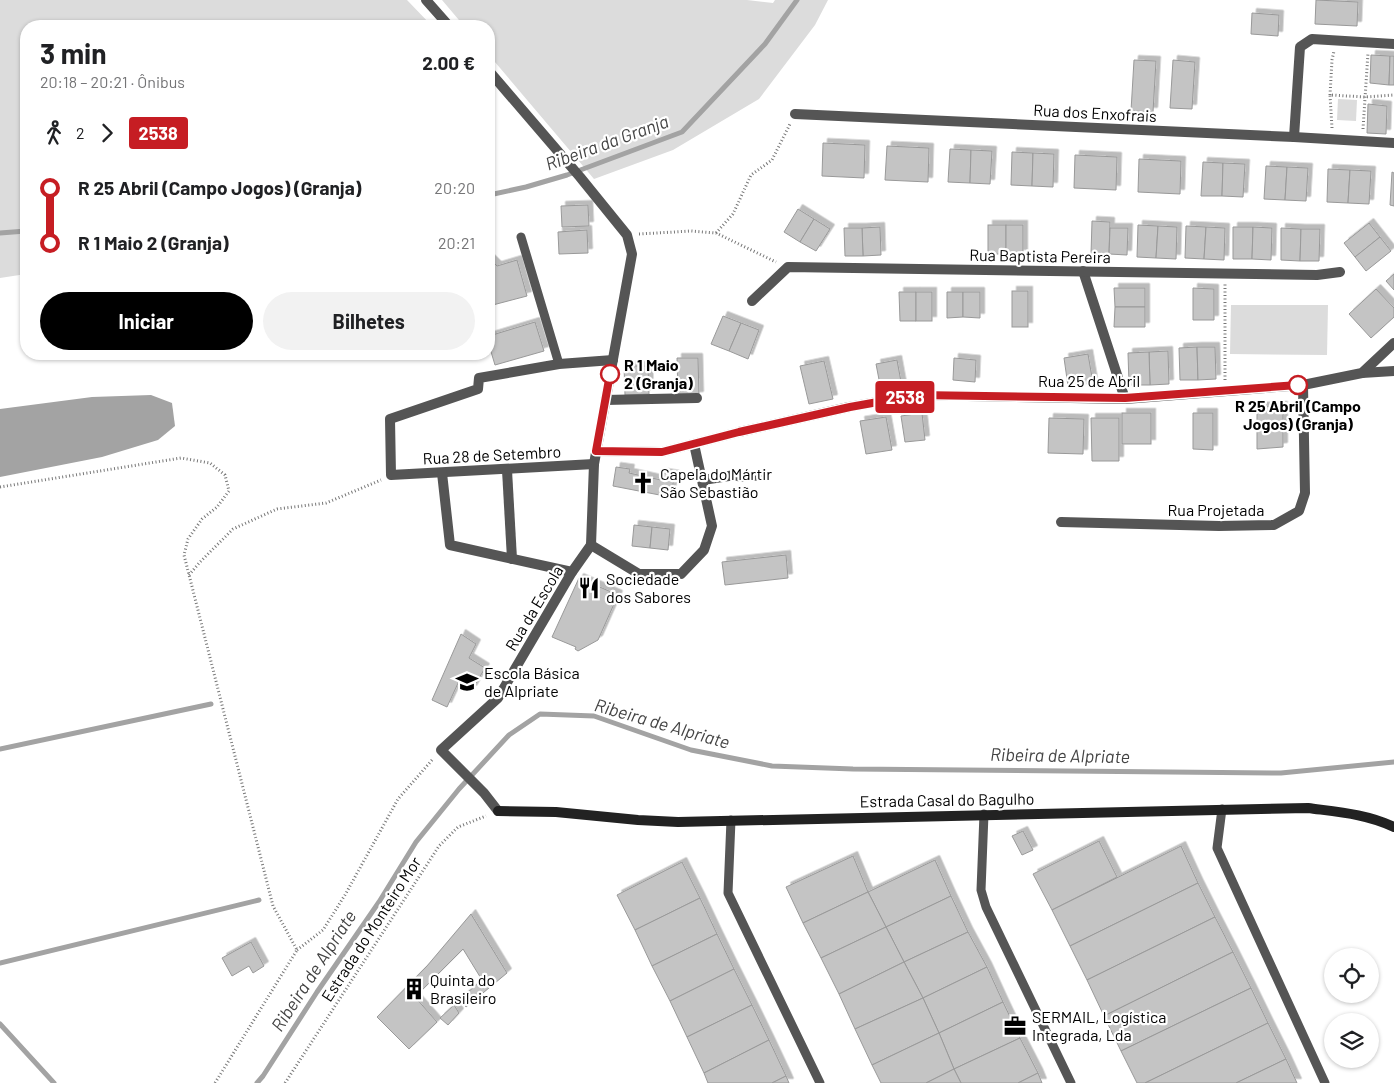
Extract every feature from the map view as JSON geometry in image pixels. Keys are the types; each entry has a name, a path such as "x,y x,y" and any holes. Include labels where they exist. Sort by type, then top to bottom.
{"street":[{"path":"426,0 444,20"},
{"path":"1294,137 1300,47 1312,40 1394,44"},
{"path":"495,78 627,235 632,254 594,464 591,545 639,574 681,574 704,550 712,526 694,444"},
{"name":"Rua dos Enxofrais","path":"796,114 1394,143"},
{"path":"752,301 788,267"},
{"name":"Rua Baptista Pereira","path":"788,267 1317,275 1340,272"},
{"path":"1083,271 1125,398"},
{"path":"1362,373 1394,343"},
{"path":"391,475 390,418 478,389 479,378 559,364 613,360"},
{"name":"Rua 25 de Abril","path":"596,451 662,452 840,409 917,395 1125,398 1303,385 1362,373 1394,371"},
{"name":"Rua Projetada","path":"1061,522 1219,526 1274,525 1299,511 1305,492 1303,385"},
{"path":"605,400 698,398"},
{"name":"Rua 28 de Setembro","path":"391,475 594,464"},
{"path":"507,470 512,559"},
{"path":"442,473 450,545 572,572"},
{"path":"703,480 734,475 741,477 762,475"},
{"name":"Rua da Escola","path":"441,750 498,698 572,572 591,545"},
{"path":"441,750 484,793 498,810"},
{"name":"Estrada Casal do Bagulho","path":"498,810 556,812 654,821 1308,808 1356,814 1381,821 1394,828"}],"lane":[{"path":"521,237 559,364"},
{"path":"1222,809 1217,848 1325,1083"},
{"path":"984,814 982,890 986,908 1071,1083"},
{"path":"731,820 728,893 820,1083"}],"path":[{"path":"1331,139 1330,96 1332,60 1337,41"},
{"path":"1362,141 1368,42"},
{"path":"1330,96 1365,97 1394,95"},
{"path":"716,233 733,214 751,175 772,160 796,114"},
{"path":"627,235 691,231 716,233 788,267"},
{"path":"1225,274 1225,391"},
{"path":"0,487 180,458 210,463 225,475 229,491 217,506 202,519 188,538 184,556 273,906 297,950"},
{"path":"189,576 233,528 277,509 326,503 391,475"},
{"path":"215,1083 297,950 322,930 345,895 398,799 441,750"},
{"name":"Estrada do Monteiro Mor","path":"285,1083 439,846 458,828 498,810"}],"shaded area":[{"path":"0,0 407,0 426,20 20,20 20,275 0,278"},
{"path":"442,0 747,0 773,3 775,0 828,0 815,25 759,99 673,150 594,179 495,62 495,20 459,20"},
{"path":"1338,99 1357,100 1356,121 1337,120"},
{"path":"1231,305 1328,305 1327,355 1230,354"},
{"path":"151,395 172,403 175,426 158,440 102,457 0,477 0,409 92,397"}],"building":[{"path":"1316,0 1358,2 1357,26 1315,24"},
{"path":"1252,13 1279,15 1278,36 1251,34"},
{"path":"1371,55 1390,56 1389,85 1370,83"},
{"path":"1390,56 1394,56 1394,85 1389,85"},
{"path":"1134,60 1156,61 1153,112 1131,111"},
{"path":"1173,60 1195,62 1192,109 1170,108"},
{"path":"1368,104 1387,106 1386,134 1367,133"},
{"path":"823,143 865,145 864,178 822,176"},
{"path":"887,146 929,148 928,182 885,180"},
{"path":"950,149 971,150 970,183 948,182"},
{"path":"971,150 992,151 990,184 970,183"},
{"path":"1012,152 1033,153 1032,186 1011,185"},
{"path":"1033,153 1054,154 1053,187 1032,186"},
{"path":"1075,155 1117,157 1116,190 1074,188"},
{"path":"1139,159 1181,161 1180,194 1138,192"},
{"path":"1203,162 1223,163 1222,196 1201,196"},
{"path":"1223,163 1245,164 1243,197 1222,196"},
{"path":"1266,166 1287,167 1285,200 1264,199"},
{"path":"1287,167 1308,168 1306,201 1285,200"},
{"path":"1328,169 1350,170 1348,203 1327,202"},
{"path":"1350,170 1371,171 1369,204 1348,203"},
{"path":"1392,172 1394,173 1394,206 1390,205"},
{"path":"588,205 589,226 562,227 561,206"},
{"path":"798,209 814,219 800,242 784,232"},
{"path":"814,219 830,229 816,251 800,242"},
{"path":"1092,221 1110,222 1109,254 1091,254"},
{"path":"1369,223 1380,237 1355,257 1344,243"},
{"path":"988,225 1006,225 1006,254 988,254"},
{"path":"1006,225 1023,225 1023,254 1006,254"},
{"path":"1138,225 1158,226 1156,258 1137,257"},
{"path":"1158,226 1177,227 1176,259 1156,258"},
{"path":"1186,226 1206,227 1204,259 1185,258"},
{"path":"880,227 881,255 863,256 862,228"},
{"path":"1206,227 1225,228 1224,260 1204,259"},
{"path":"1233,227 1253,227 1252,259 1233,259"},
{"path":"1253,227 1272,228 1271,260 1252,259"},
{"path":"844,228 862,228 863,256 845,256"},
{"path":"1110,228 1128,228 1127,255 1109,254"},
{"path":"1281,228 1301,229 1300,261 1281,260"},
{"path":"1301,229 1320,229 1319,261 1300,261"},
{"path":"587,230 588,253 559,254 558,232"},
{"path":"1380,237 1391,251 1366,271 1355,257"},
{"path":"517,260 527,296 495,304 495,264 497,266"},
{"path":"1394,274 1394,290 1386,281"},
{"path":"1114,288 1145,288 1145,307 1115,307"},
{"path":"1193,288 1214,289 1214,320 1193,320"},
{"path":"1376,289 1394,308 1394,317 1371,338 1349,314"},
{"path":"1012,291 1028,291 1028,327 1012,327"},
{"path":"899,292 916,292 916,321 900,321"},
{"path":"916,292 932,292 932,321 916,321"},
{"path":"947,292 963,292 963,317 947,318"},
{"path":"963,292 980,292 980,318 963,317"},
{"path":"1115,307 1145,307 1145,327 1114,327"},
{"path":"723,316 741,323 729,351 711,344"},
{"path":"535,322 544,351 495,365 495,334"},
{"path":"741,323 759,330 748,359 729,351"},
{"path":"1197,347 1198,380 1180,380 1179,348"},
{"path":"1197,347 1215,347 1216,379 1198,380"},
{"path":"1168,351 1169,384 1150,385 1149,352"},
{"path":"1149,352 1150,385 1129,385 1128,353"},
{"path":"1088,354 1093,383 1068,386 1064,358"},
{"path":"677,358 698,358 699,396 678,397"},
{"path":"954,358 976,360 975,382 953,380"},
{"path":"897,360 902,387 881,390 876,364"},
{"path":"824,361 833,399 809,404 800,366"},
{"path":"624,366 648,366 649,394 625,395"},
{"path":"1283,406 1283,447 1257,449 1257,407"},
{"path":"922,413 925,440 905,442 901,416"},
{"path":"1122,413 1151,413 1151,444 1122,444"},
{"path":"1193,413 1213,413 1213,450 1193,449"},
{"path":"886,417 892,450 866,454 860,421"},
{"path":"1049,418 1084,419 1083,454 1048,453"},
{"path":"1091,418 1119,418 1119,461 1092,461"},
{"name":"Capela do Mártir São Sebastião","path":"616,467 630,469 629,473 661,480 663,473 675,475 670,497 613,486"},
{"path":"634,525 652,527 650,548 632,546"},
{"path":"652,527 670,529 668,550 650,548"},
{"path":"786,555 788,578 725,585 722,562"},
{"path":"579,578 618,595 598,640 578,651 575,649 576,647 552,637"},
{"path":"461,634 476,644 469,658 485,668 472,690 459,681 447,707 432,700"},
{"path":"1023,831 1033,850 1022,855 1012,836"},
{"path":"1099,841 1117,877 1052,910 1033,874"},
{"path":"1181,846 1198,883 1070,946 1052,910"},
{"path":"853,856 868,892 803,923 786,887"},
{"path":"935,860 951,896 886,927 868,892"},
{"path":"682,862 700,898 635,930 617,895"},
{"path":"1198,883 1215,917 1087,980 1070,946"},
{"path":"868,892 886,927 821,958 803,923"},
{"path":"951,896 968,932 904,962 886,927"},
{"path":"700,898 717,934 652,966 635,930"},
{"name":"Quinta do Brasileiro","path":"471,914 507,973 466,1007 460,999 482,980 463,949 415,997 437,1022 409,1049 377,1017 427,966"},
{"path":"1215,917 1233,952 1104,1016 1087,980"},
{"path":"886,927 904,962 839,994 821,958"},
{"path":"968,932 987,967 923,998 904,962"},
{"path":"717,934 734,969 670,1001 652,966"},
{"path":"251,942 264,966 253,973 249,966 232,976 222,958"},
{"path":"1233,952 1251,988 1121,1051 1104,1016"},
{"path":"904,962 923,998 855,1029 839,994"},
{"path":"987,967 1003,1002 939,1033 923,998"},
{"path":"734,969 752,1005 687,1037 670,1001"},
{"path":"1251,988 1268,1023 1145,1083 1137,1083 1121,1051"},
{"path":"923,998 939,1033 872,1065 855,1029"},
{"path":"1003,1002 1020,1038 954,1069 939,1033"},
{"name":"Quinta do Brasileiro","path":"454,1005 459,1013 448,1025 440,1018"},
{"path":"752,1005 769,1040 704,1073 687,1037"},
{"path":"1268,1023 1286,1059 1236,1083 1145,1083"},
{"path":"939,1033 954,1069 926,1083 881,1083 872,1065"},
{"path":"1020,1038 1038,1073 1018,1083 961,1083 954,1069"},
{"path":"769,1040 786,1076 772,1083 708,1083 704,1073"},
{"path":"1286,1059 1297,1083 1236,1083"},
{"path":"954,1069 961,1083 926,1083"},
{"path":"1038,1073 1042,1083 1018,1083"},
{"path":"786,1076 789,1083 772,1083"}],"waterway":[{"name":"Ribeira da Granja","path":"495,194 567,175 682,132 765,44 797,0"},
{"name":"Ribeira da Granja","path":"0,233 20,231"},
{"path":"0,749 211,704"},
{"name":"Ribeira de Alpriate","path":"257,1083 379,902 416,842 459,789 509,735 540,714 594,716 691,750 772,766 853,769 1281,773 1394,762"},
{"path":"0,963 259,900"},
{"path":"0,1024 54,1083"}],"bus line":[{"name":"2538","path":"610,374 596,451 662,452 739,432 850,407 917,395 1125,398 1298,385"}],"place":[{"name":"R 1 Maio 2 (Granja)","path":"610,374"},
{"name":"R 25 Abril (Campo Jogos) (Granja)","path":"1298,385"},
{"name":"Capela do Mártir São Sebastião","path":"643,483"},
{"name":"Sociedade dos Sabores","path":"589,588"},
{"name":"Escola Básica de Alpriate","path":"467,682"},
{"name":"Quinta do Brasileiro","path":"414,989"},
{"name":"SERMAIL, Logística Integrada, Lda","path":"1015,1026"}]}
